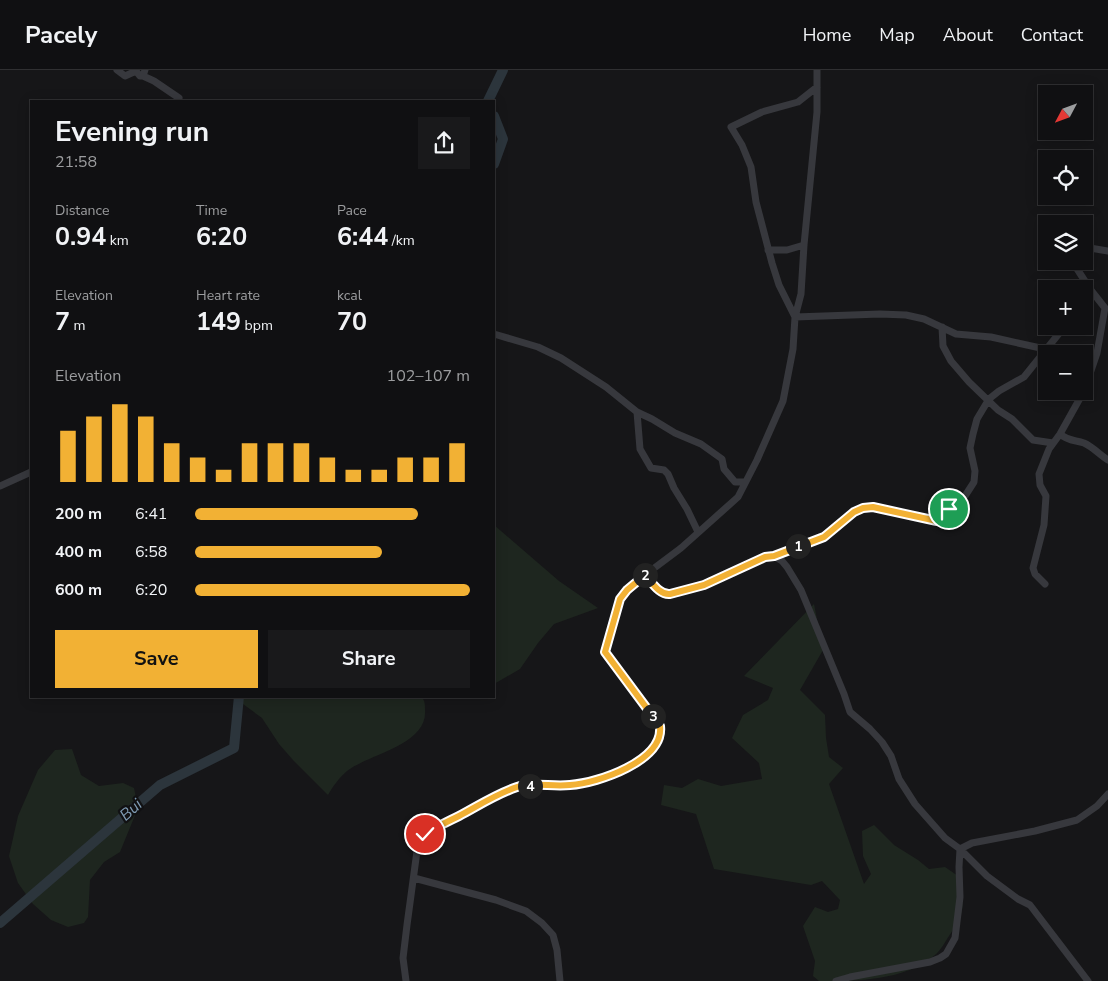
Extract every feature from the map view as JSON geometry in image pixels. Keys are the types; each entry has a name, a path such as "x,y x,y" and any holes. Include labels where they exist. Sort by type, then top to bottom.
{"street":[{"path":"117,70 125,76 136,72 140,76 144,73 179,98"},
{"path":"406,981 403,958 417,851 425,834 435,827 518,786 586,783 617,773 644,757 660,740 660,726 605,652 620,599 627,590 681,548 738,497 783,401 793,349 795,317 801,294 804,245 818,112 817,70"},
{"path":"795,317 779,285 768,250 756,202 751,167 742,145 731,127 762,112 798,102 817,87"},
{"path":"768,250 787,250 804,245"},
{"path":"1093,248 1108,251"},
{"path":"1078,270 1094,295 1106,308 1093,365"},
{"path":"795,317 906,315 924,319 956,334 991,338 1038,348"},
{"path":"942,327 942,346 951,361 969,382 1033,440 1053,443"},
{"path":"495,334 538,347 560,358 606,387 637,412 675,433 701,444 722,458 724,469 735,482 744,482"},
{"path":"1048,345 1057,335"},
{"path":"645,575 664,594 704,585 765,557 774,556 824,537 854,512 863,508 873,507 930,520 941,520 965,496 974,482 975,471 970,448 977,419 989,400 1004,387 1024,377 1038,358"},
{"path":"1045,584 1035,574 1033,568 1044,525 1046,496 1040,485 1039,474 1053,443 1079,400"},
{"path":"637,412 638,436 642,453 651,468 664,470 668,474 698,532"},
{"path":"1060,434 1072,442 1083,442 1108,460"},
{"path":"0,486 30,472"},
{"path":"774,556 782,561 801,590 850,712 882,742 891,756 899,779 916,804 945,838 960,849 998,885 1030,905 1088,981"},
{"path":"836,981 930,962 946,954 953,943 960,910 960,849 965,844 1035,831 1077,820 1097,806 1108,794"},
{"path":"414,878 496,900 526,911 542,923 553,935 557,950 560,981"}],"shaded area":[{"path":"495,526 559,581 598,608 554,624 520,669 495,683"},
{"path":"814,604 823,650 800,690 825,715 829,757 843,768 829,784 864,884 871,874 863,856 862,831 874,825 894,845 929,869 945,867 958,876 962,894 963,901 959,920 937,953 923,964 895,975 880,978 819,981 813,976 815,961 803,926 815,907 828,912 838,909 840,900 822,881 811,885 714,869 696,814 661,805 664,785 682,788 698,779 721,786 762,779 759,763 732,738 743,715 768,700 773,688 744,676"},
{"path":"235,698 422,698 425,710 423,722 417,732 395,747 347,771 328,795 279,744 262,718"},
{"path":"72,749 81,775 99,786 123,783 134,788 138,808 120,852 104,862 90,880 88,917 84,923 68,927 51,920 33,904 18,883 9,856 18,816 38,770 55,750"}],"waterway":[{"name":"Bui","path":"488,100 503,70"},
{"name":"Bui","path":"495,119 503,139 495,161"},
{"name":"Bui","path":"0,923 160,785 234,748 239,698"}],"route":[{"path":"425,834 435,827 518,786 586,783 617,773 650,752 660,740 661,733 658,721 647,710 605,652 620,599 627,590 645,575 659,591 664,594 670,594 704,585 765,557 774,556 824,537 830,534 854,512 863,508 873,507 937,521 944,518 949,509"}]}
